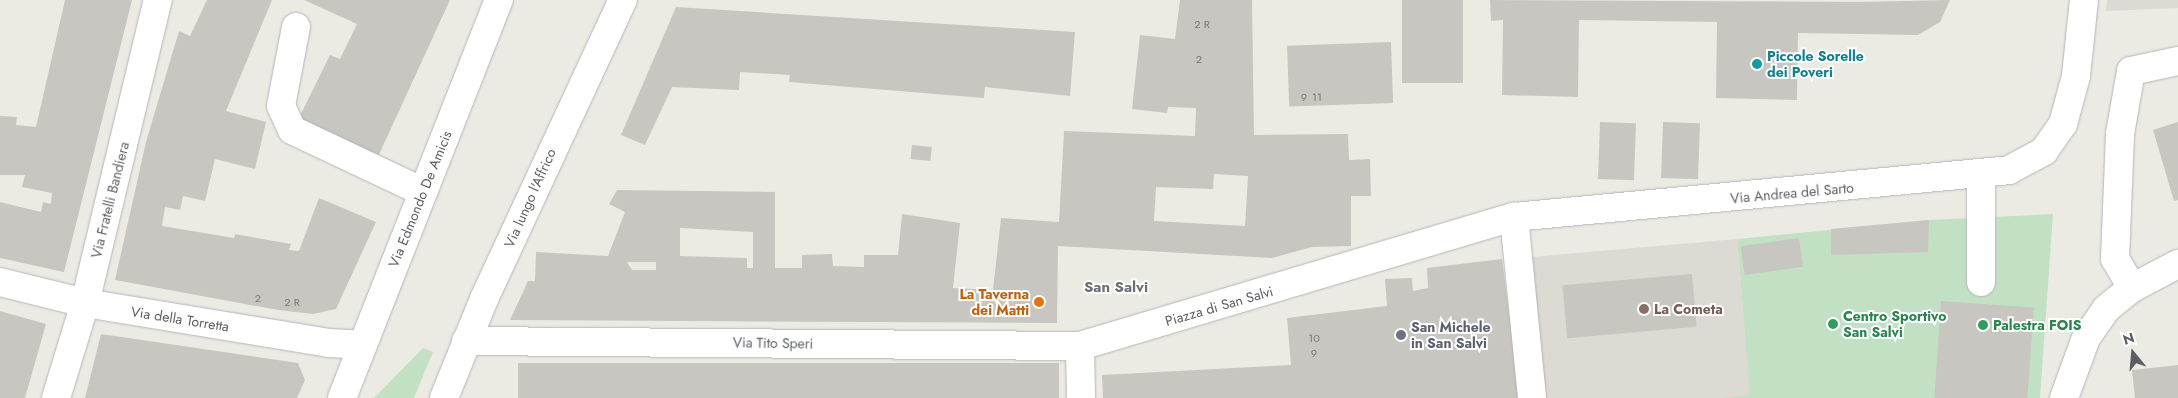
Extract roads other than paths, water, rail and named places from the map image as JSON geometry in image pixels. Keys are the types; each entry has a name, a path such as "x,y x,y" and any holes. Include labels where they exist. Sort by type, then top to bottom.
{"street":[{"name":"Via Fratelli Bandiera","path":"56,398 85,303 158,0"},
{"name":"Via Edmondo De Amicis","path":"342,398 500,0"},
{"name":"Via lungo l'Affrico","path":"444,398 466,341 623,0"},
{"name":"Via Andrea del Sarto","path":"1382,258 1514,217 1981,175 2025,163 2058,134 2076,76 2084,0"},
{"path":"296,27 281,106 292,130 423,192"},
{"path":"2132,288 2115,259 2120,134 2131,71 2178,60"},
{"path":"1981,175 1981,282"},
{"path":"1514,217 1532,398"},
{"name":"Piazza di San Salvi","path":"1080,359 1382,258"},
{"path":"2064,398 2086,338 2106,309 2132,288 2178,264"},
{"name":"Via della Torretta","path":"0,282 85,303 328,344 363,344"},
{"name":"Via Tito Speri","path":"466,341 1080,359"},
{"path":"1080,359 1082,398"}],"place":[{"name":"Piccole Sorelle dei Poveri","path":"1757,64"},
{"name":"La Taverna dei Matti","path":"1039,302"},
{"name":"La Cometa","path":"1644,309"},
{"name":"Centro Sportivo San Salvi","path":"1833,324"},
{"name":"Palestra FOIS","path":"1983,325"},
{"name":"San Michele in San Salvi","path":"1401,335"}],"district":[{"name":"San Salvi","path":"1116,288"}]}
